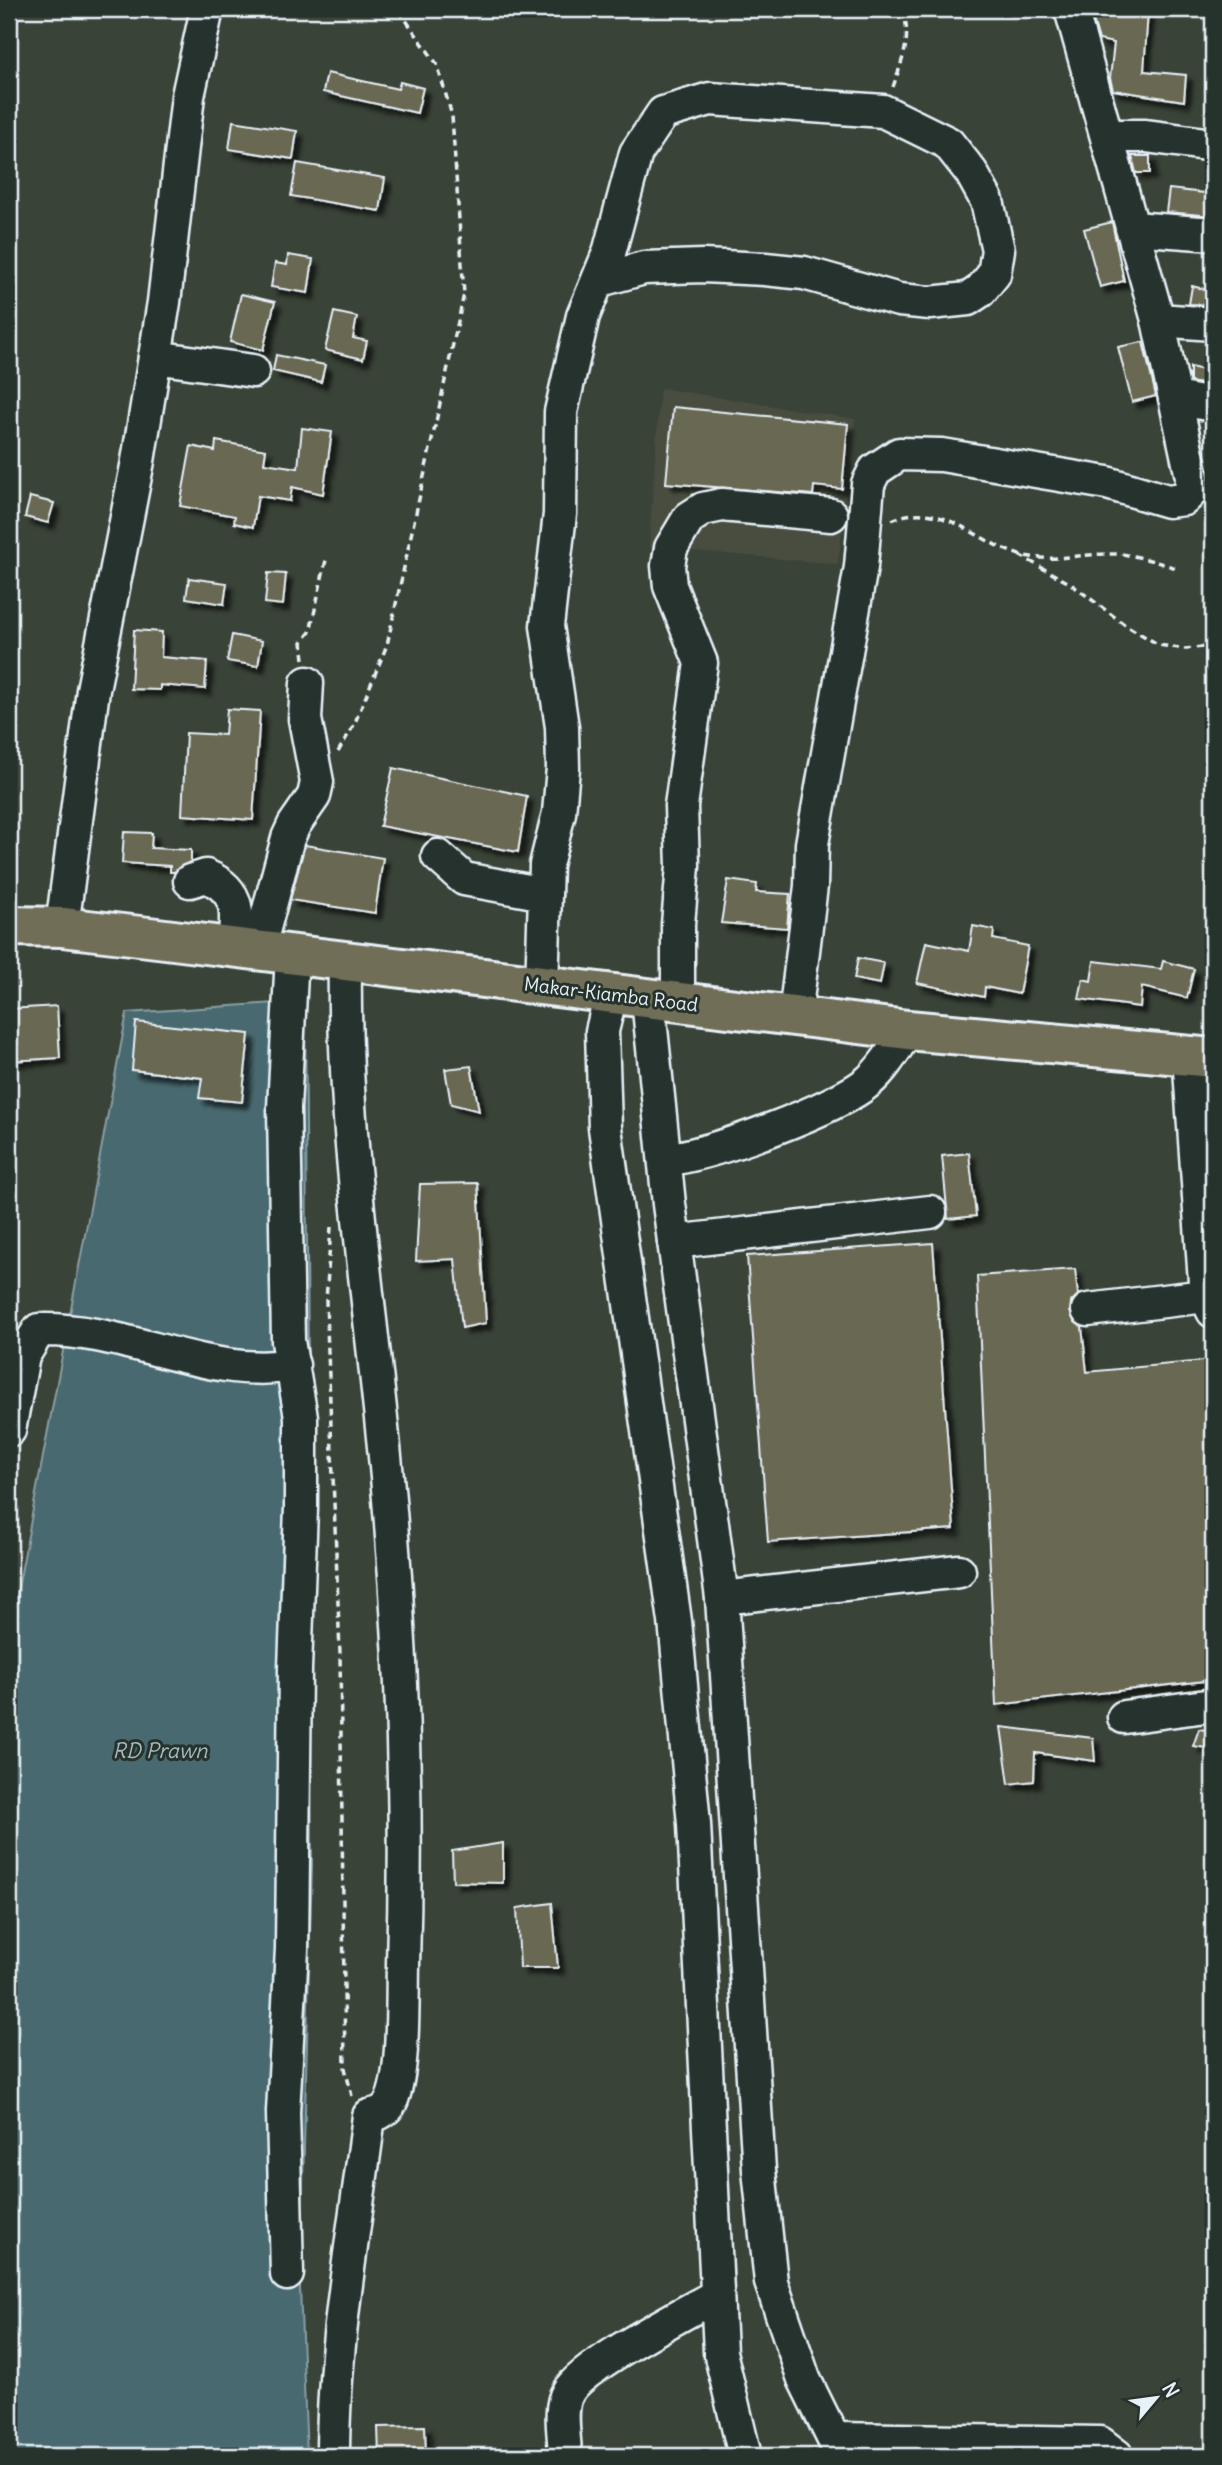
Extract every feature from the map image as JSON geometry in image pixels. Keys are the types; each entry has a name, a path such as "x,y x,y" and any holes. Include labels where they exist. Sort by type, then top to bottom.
{"main road":[{"name":"Makar-Kiamba Road","path":"9,926 62,927 908,1030 1201,1057"}],"street":[{"path":"62,927 93,690 138,461 155,357 188,96 207,9"},
{"path":"1070,9 1158,320 1192,477 1191,492 1198,502"},
{"path":"542,986 546,865 559,813 563,768 562,727 547,626 560,514 562,412 583,316 600,280 636,153 663,113 709,99 883,111 948,143 971,172 987,201 995,230 997,264 986,286 968,299 930,303 899,300 804,273 704,266 644,268 600,280"},
{"path":"1107,136 1146,136 1213,145"},
{"path":"1132,228 1213,234"},
{"path":"1158,320 1213,324"},
{"path":"155,357 253,371"},
{"path":"1175,398 1213,405"},
{"path":"795,1016 811,886 812,844 861,567 868,484 875,470 899,454 978,459 1107,483 1168,501 1198,502"},
{"path":"831,515 722,505 703,509 689,517 671,548 668,566 670,586 701,663 681,806 683,866 678,924 646,999 674,1242 722,1598 759,2169 771,2282 804,2379 839,2448 1100,2443 1117,2456"},
{"path":"287,2274 283,2112 292,1949 301,1417 288,1341 284,1108 261,951 288,838 314,796 317,782 305,719 307,683"},
{"path":"438,856 464,879 545,894"},
{"path":"190,881 198,876 215,880 232,898 261,951"},
{"path":"333,2456 333,2404 345,2286 369,2116 388,2107 400,2055 405,1895 403,1711 388,1481 345,1049 345,961"},
{"path":"646,999 602,1031 604,1128 676,1634 694,1824 720,2352 745,2456"},
{"path":"666,1158 686,1158 756,1135 867,1083 883,1068 908,1030"},
{"path":"1088,1310 1210,1303 1201,1057"},
{"path":"674,1242 930,1212"},
{"path":"9,1430 23,1356 39,1331 90,1334 241,1369 293,1364"},
{"path":"722,1598 959,1571"},
{"path":"1124,1717 1213,1705"},
{"path":"565,2456 563,2406 568,2392 579,2379 640,2338 717,2295"}],"path":[{"path":"317,782 354,725 387,645 464,294 452,116 437,64 398,9"},
{"path":"883,111 906,53 908,30 902,9"},
{"path":"863,538 895,518 915,514 945,517 1071,584 1124,624 1159,645 1185,649 1213,646"},
{"path":"1017,554 1066,560 1111,553 1130,555 1177,568"},
{"path":"307,683 302,642 310,632 326,560"},
{"path":"331,1217 326,1301 340,1653 345,2068 353,2099 369,2116"}],"shaded area":[{"path":"660,388 855,419 838,564 649,547"}],"water":[{"name":"RD Prawn","path":"305,1001 312,1865 300,2288 307,2456 9,2456 9,1636 127,1013"}],"building":[{"path":"1090,9 1148,11 1144,71 1186,75 1184,101 1113,90 1110,78 1114,43 1099,40"},
{"path":"327,73 398,89 400,82 423,88 417,113 323,92"},
{"path":"233,121 297,131 293,159 229,149"},
{"path":"1132,156 1150,156 1150,173 1136,173"},
{"path":"297,163 385,178 380,211 291,196"},
{"path":"1169,189 1213,194 1213,216 1166,212"},
{"path":"1112,222 1124,281 1100,287 1084,229"},
{"path":"288,255 313,259 308,293 271,287 275,263 287,265"},
{"path":"1192,286 1212,291 1212,305 1189,304"},
{"path":"241,294 275,302 263,350 230,342"},
{"path":"334,312 357,317 353,338 367,341 363,359 325,350"},
{"path":"1143,342 1156,396 1132,402 1118,347"},
{"path":"276,355 325,365 321,382 273,371"},
{"path":"1190,367 1213,372 1213,386 1190,382"},
{"path":"673,407 848,424 842,489 814,486 813,495 666,483"},
{"path":"302,428 332,432 323,494 292,487 290,501 258,496 253,527 234,523 235,516 180,506 191,446 215,451 216,441 266,450 264,463 298,468"},
{"path":"30,497 54,503 48,523 25,517"},
{"path":"268,573 286,574 283,605 265,603"},
{"path":"189,578 227,583 224,604 186,598"},
{"path":"134,630 162,632 161,657 207,661 205,689 160,685 160,690 131,689"},
{"path":"232,635 262,641 258,666 227,661"},
{"path":"227,709 260,711 253,820 182,815 186,733 225,735"},
{"path":"393,768 527,796 518,852 380,826"},
{"path":"124,832 152,833 151,848 191,850 191,861 174,872 170,872 170,866 122,863"},
{"path":"305,845 383,858 375,913 290,900"},
{"path":"728,880 757,884 756,892 790,894 787,928 721,923"},
{"path":"973,926 994,930 993,939 1028,946 1019,994 985,987 984,997 917,983 926,942 969,951"},
{"path":"858,958 884,963 880,984 854,979"},
{"path":"1094,961 1161,969 1163,961 1194,969 1187,998 1142,987 1140,1007 1079,999 1083,979 1091,981"},
{"path":"57,1006 60,1058 9,1061 9,1009"},
{"path":"136,1022 249,1034 242,1102 199,1098 202,1078 132,1070"},
{"path":"471,1066 479,1111 451,1104 445,1069"},
{"path":"969,1153 976,1216 948,1219 942,1156"},
{"path":"478,1183 486,1323 462,1328 455,1259 416,1261 420,1184"},
{"path":"933,1243 954,1529 768,1542 747,1256"},
{"path":"1075,1269 1078,1295 1071,1302 1070,1311 1074,1321 1082,1327 1087,1372 1213,1360 1213,1680 996,1705 977,1276"},
{"path":"1001,1727 1093,1738 1095,1761 1035,1753 1034,1781 1009,1784"},
{"path":"1199,1729 1213,1731 1213,1749 1193,1746"},
{"path":"503,1843 503,1883 453,1882 452,1851"},
{"path":"552,1903 558,1968 520,1968 517,1908"},
{"path":"425,2426 426,2456 379,2456 378,2427"}]}
